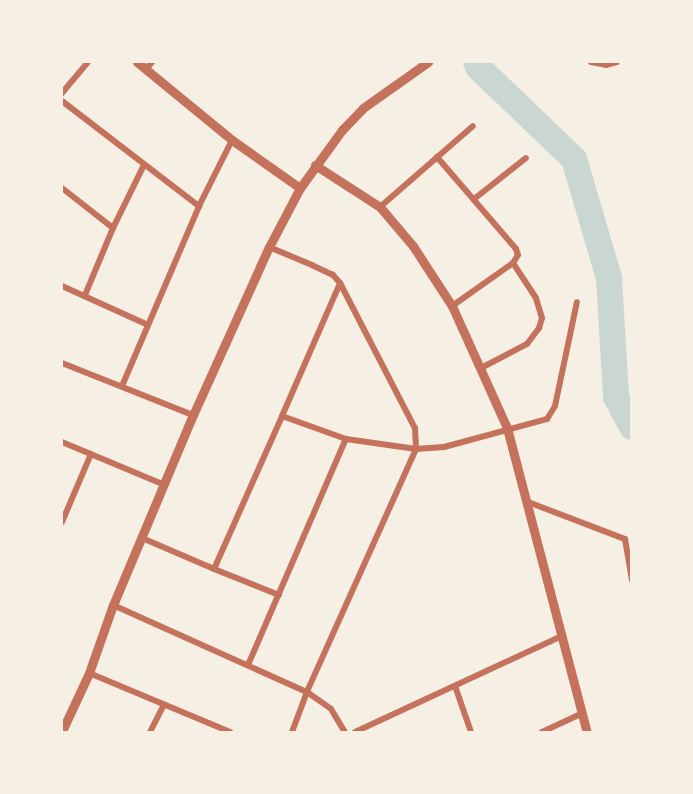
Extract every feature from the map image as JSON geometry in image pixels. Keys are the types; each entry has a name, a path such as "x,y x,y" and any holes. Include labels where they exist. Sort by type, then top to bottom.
{"street":[{"path":"62,93 88,62"},
{"path":"137,62 149,65 232,140 300,188"},
{"path":"62,731 89,673 113,605 193,415 269,247 300,188 315,165 363,108 428,62"},
{"path":"591,62 606,65 617,62"},
{"path":"62,101 199,206"},
{"path":"380,207 473,126"},
{"path":"122,386 199,206 232,140"},
{"path":"437,157 516,249 518,255 513,263 452,306"},
{"path":"474,199 526,158"},
{"path":"85,295 113,228 144,165"},
{"path":"315,165 380,207 413,246 452,306 507,428 587,732"},
{"path":"62,188 113,228"},
{"path":"269,247 312,265 333,276 340,283 356,309 415,428 416,449 307,692 292,732"},
{"path":"481,368 527,344 539,328 542,318 536,298 513,263"},
{"path":"214,568 340,283"},
{"path":"62,286 148,325"},
{"path":"282,416 346,439 416,449 444,447 507,428 541,422 551,414 577,302"},
{"path":"62,363 193,415"},
{"path":"248,665 346,439"},
{"path":"62,442 165,485"},
{"path":"62,519 91,454"},
{"path":"528,502 628,540 632,580"},
{"path":"142,538 279,595"},
{"path":"113,605 307,692 330,709 345,732"},
{"path":"355,732 562,636"},
{"path":"89,673 230,732"},
{"path":"454,686 471,732"},
{"path":"150,732 164,705"},
{"path":"542,732 583,713"}],"waterway":[{"path":"476,62 479,68 574,159 609,278 616,397 632,427"}]}
